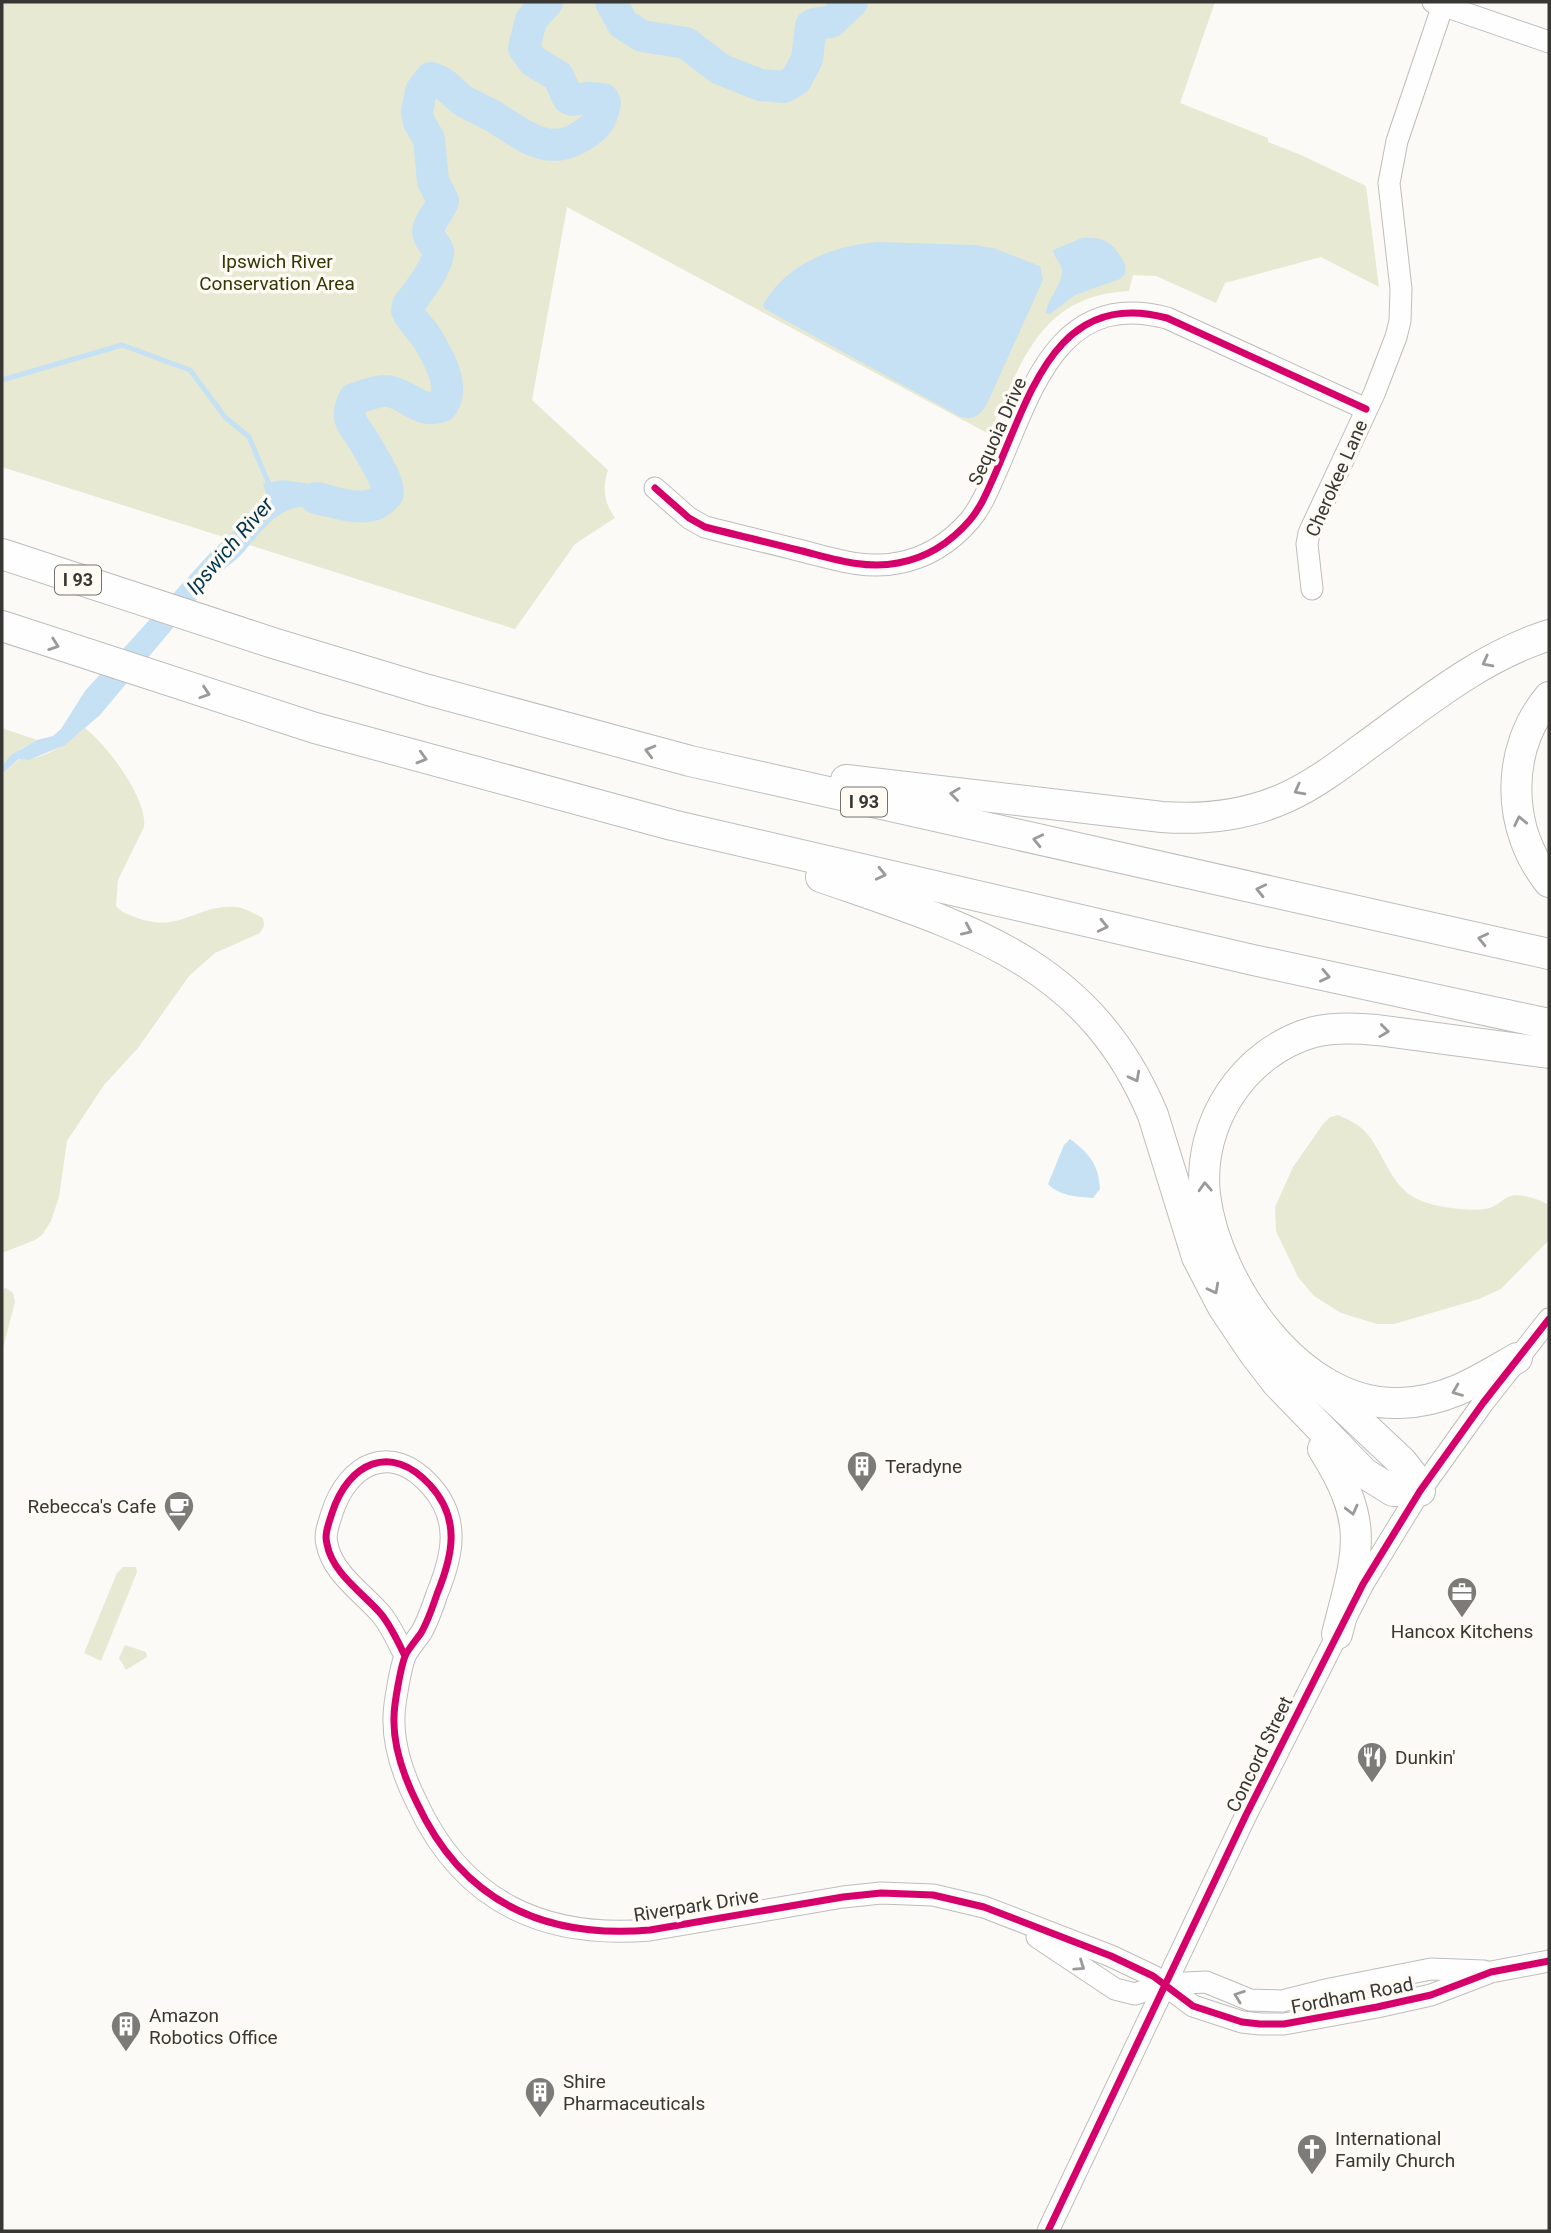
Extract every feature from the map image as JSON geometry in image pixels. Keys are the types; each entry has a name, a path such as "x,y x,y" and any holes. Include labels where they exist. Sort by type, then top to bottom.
{"highway":[{"name":"I 93","path":"2,554 188,616 428,690 690,761 1549,954"},
{"path":"2,626 328,731 672,825 1226,954 1549,1024"},
{"path":"690,761 1091,810 1178,818 1225,815 1271,803 1307,787 1455,681 1506,652 1549,635"},
{"path":"1549,697 1526,736 1516,785 1519,815 1527,843 1549,882"},
{"path":"672,825 966,929 1020,958 1061,987 1087,1010 1121,1052 1144,1093 1197,1258 1214,1291 1254,1353 1290,1376 1402,1462 1413,1476 1420,1492"},
{"path":"1337,1634 1354,1560 1354,1514 1338,1473 1290,1376 1264,1327 1241,1295 1218,1246 1207,1210 1205,1192 1207,1149 1219,1112 1237,1083 1263,1057 1315,1032 1333,1029 1377,1030 1549,1053"},
{"path":"1290,1376 1369,1400 1399,1404 1459,1392 1517,1359"}],"street":[{"path":"1438,4 1549,43"},
{"name":"Cherokee Lane","path":"1312,589 1307,544 1309,533 1389,358 1401,313 1401,289 1388,194 1392,162 1438,4"},
{"name":"Sequoia Drive","path":"655,488 692,521 705,527 856,564 888,565 918,557 947,542 976,512 1041,373 1057,348 1089,323 1117,314 1138,313 1167,318 1366,409"},
{"name":"Concord Street","path":"1048,2231 1165,1984 1337,1634 1389,1539 1517,1359 1549,1320"},
{"name":"Riverpark Drive","path":"405,1656 384,1617 341,1573 326,1543 327,1526 345,1485 359,1470 375,1461 397,1463 423,1477 440,1496 451,1527 452,1549 448,1564 422,1631 405,1656 394,1716 397,1748 409,1788 435,1838 449,1857 486,1891 524,1914 560,1926 596,1932 620,1932 881,1893 958,1900 1003,1914 1140,1968 1165,1984"},
{"name":"Riverpark Drive","path":"1003,1914 1115,1989 1135,1993 1165,1984"},
{"name":"Fordham Road","path":"1165,1984 1206,1982 1233,1994 1264,2002 1282,2001 1431,1969 1491,1972 1549,1961"}],"green space":[{"name":"Ipswich River Conservation Area","path":"2,2 1215,2 1180,103 1268,138 1268,142 1366,186 1379,287 1321,257 1225,283 1216,303 1156,276 1133,275 1129,291 1098,295 1074,305 1054,320 1037,338 1012,383 989,434 567,207 532,400 608,470 605,495 615,518 575,544 515,629 2,467"},
{"path":"2,728 37,740 19,750 2,766"},
{"path":"85,728 124,773 144,815 144,827 118,880 116,906 150,922 176,921 210,909 237,907 263,918 264,926 260,933 215,953 189,976 138,1048 104,1085 67,1141 59,1197 51,1221 42,1235 2,1253 2,774 20,759 37,757 55,750"},
{"path":"1338,1115 1366,1132 1393,1177 1418,1200 1444,1207 1472,1210 1492,1207 1513,1196 1535,1199 1549,1205 1549,1240 1501,1289 1479,1299 1394,1324 1377,1324 1341,1313 1314,1296 1298,1277 1276,1231 1275,1207 1293,1167 1323,1124 1330,1117"},
{"path":"6,1288 13,1293 15,1302 2,1351 2,1289"},
{"path":"123,1567 136,1567 137,1572 101,1661 84,1653 117,1573"},
{"path":"125,1645 146,1652 147,1657 126,1670 119,1658"}],"water":[{"path":"1082,238 1095,238 1109,243 1123,261 1125,274 1120,279 1075,295 1050,314 1046,313 1062,276 1053,250"},
{"path":"878,242 975,245 993,248 1040,266 1043,280 986,406 974,417 959,416 765,309 763,305 773,290 812,259 844,248"},
{"path":"283,480 324,486 358,502 352,516 305,506 280,514 240,556 219,573 100,715 65,745 29,760 19,759 2,774 2,766 11,755 37,740 53,736 61,729 85,691 210,553 267,497 263,484"},
{"path":"1070,1139 1083,1149 1095,1166 1100,1189 1093,1198 1063,1193 1048,1184 1064,1145"}],"waterway":[{"name":"Ipswich River","path":"316,498 345,505 364,506 373,505 388,493 379,468 350,418 354,399 388,391 421,406 434,408 442,406 446,398 446,381 440,362 407,310 436,263 438,251 428,231 443,201 433,181 429,139 419,122 417,112 421,91 431,78 436,79 462,100 526,137 546,144 568,143 580,137 594,127 602,115 605,103 603,99 568,98 558,76 533,61 524,48 531,20 547,2"},
{"name":"Ipswich River","path":"611,2 623,24 642,36 686,43 720,69 760,85 784,87 796,80 807,59 811,26 832,21 852,2"},
{"path":"2,380 122,345 190,370 225,417 249,437 271,489"}],"cycle path":[{"path":"655,488 689,518 705,527 860,564 885,565 918,557 955,535 978,510 1021,412 1052,356 1073,334 1098,319 1129,313 1167,318 1366,409"},
{"path":"1048,2231 1246,1815 1363,1584 1420,1491 1483,1403 1549,1319"},
{"path":"405,1656 385,1619 335,1564 326,1540 332,1513 349,1481 372,1464 386,1462 400,1464 430,1485 446,1511 451,1538 447,1565 432,1608 421,1633 406,1654 400,1675 394,1728 404,1772 436,1837 458,1866 483,1889 511,1907 542,1920 575,1928 650,1930 843,1897 881,1893 933,1895 984,1907 1111,1956 1153,1976 1193,2006 1242,2022 1260,2024 1284,2024 1377,2007 1431,1995 1491,1972 1549,1961"}],"place":[{"name":"Teradyne","path":"862,1493"},
{"name":"Rebecca's Cafe","path":"179,1533"},
{"name":"Hancox Kitchens","path":"1462,1619"},
{"name":"Dunkin'","path":"1372,1784"},
{"name":"Amazon Robotics Office","path":"126,2053"},
{"name":"Shire Pharmaceuticals","path":"540,2119"},
{"name":"International Family Church","path":"1312,2176"}]}
